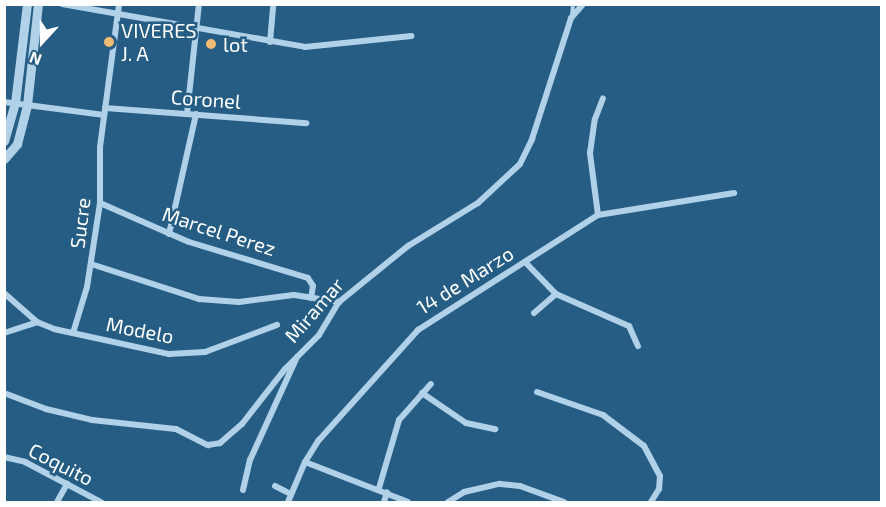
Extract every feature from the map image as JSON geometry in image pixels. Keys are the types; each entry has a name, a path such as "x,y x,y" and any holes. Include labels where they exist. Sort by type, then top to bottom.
{"street":[{"path":"4,141 15,103 27,4"},
{"path":"4,159 17,144 27,105 38,4"},
{"path":"62,4 270,42 322,47 350,40 411,36"},
{"name":"Sucre","path":"118,4 104,111 100,203 91,264 200,299 238,302 294,295 339,302"},
{"name":"Miramar","path":"4,393 29,405 92,420 176,429 215,446 242,424 298,354 319,335 339,302 408,246 478,203 520,164 532,139 571,18 583,4"},
{"path":"188,114 198,5"},
{"path":"270,42 273,5"},
{"path":"598,215 590,153 595,119 603,98"},
{"name":"Coronel","path":"4,102 104,111 196,114 306,123"},
{"path":"169,234 196,114"},
{"name":"14 de Marzo","path":"288,502 305,462 319,440 418,330 598,215 734,193"},
{"name":"Marcel Perez","path":"100,203 169,234 308,278 313,286 310,298"},
{"path":"525,262 556,294 629,326 638,346"},
{"path":"73,333 91,264"},
{"name":"Modelo","path":"4,292 37,322 73,333 188,355 234,343 277,325"},
{"path":"534,313 556,294"},
{"path":"4,333 37,322"},
{"path":"243,490 250,460 298,354"},
{"path":"379,488 399,420 431,384"},
{"path":"537,392 603,415 644,446 660,476 659,489 651,502"},
{"path":"422,393 466,423 495,429"},
{"name":"Coquito","path":"4,457 25,462 101,502"},
{"path":"305,462 379,488 408,502"},
{"path":"57,502 67,484"},
{"path":"448,502 464,492 500,484 520,486 564,502"},
{"path":"275,486 291,494"},
{"path":"384,502 387,492"}],"lane":[{"path":"571,18 573,4"}],"place":[{"name":"VIVERES J. A","path":"109,42"},
{"name":"lot","path":"211,44"}]}
